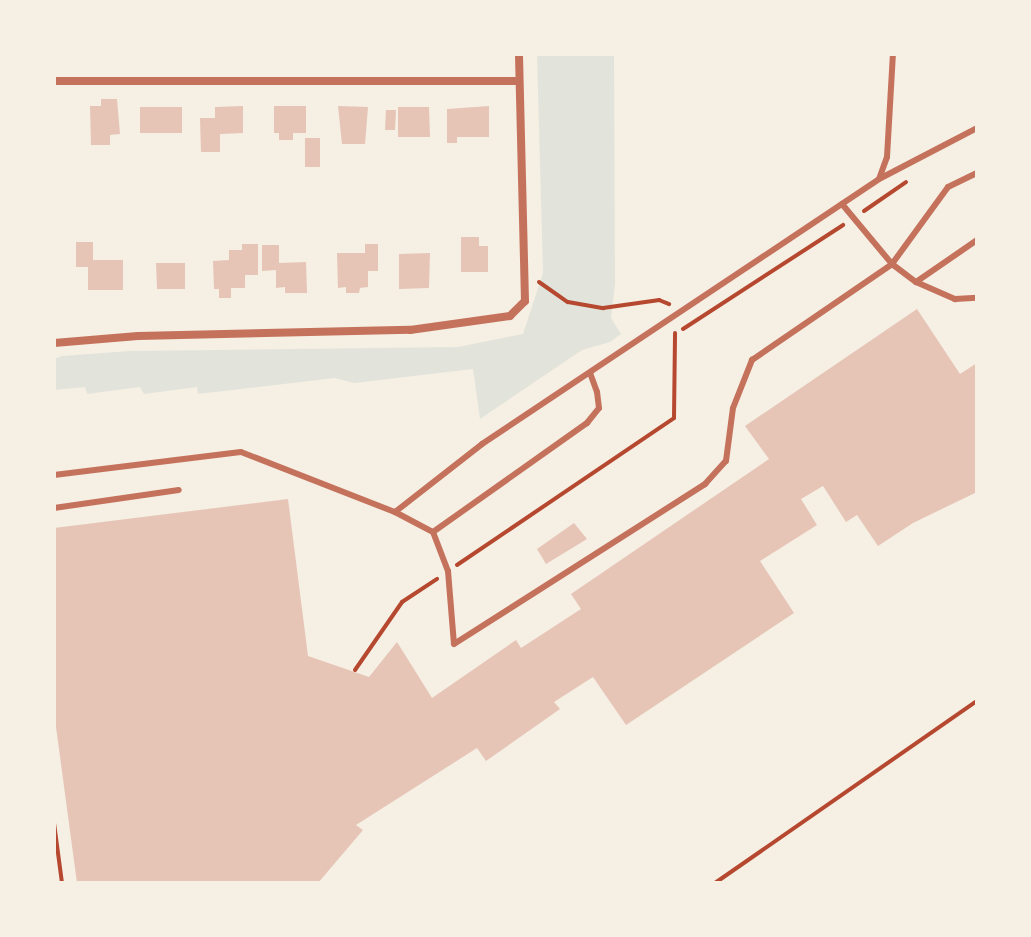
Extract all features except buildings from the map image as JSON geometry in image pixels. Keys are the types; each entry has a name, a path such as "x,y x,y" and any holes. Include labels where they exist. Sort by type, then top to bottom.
{"street":[{"path":"54,343 138,336 410,330 498,320 520,308 525,301 525,282 519,54"},
{"path":"54,81 519,81"}],"lane":[{"path":"879,179 887,157 893,54"},
{"path":"395,512 482,444 675,312 879,179 977,128"},
{"path":"54,475 241,452 395,512 433,532 448,571 454,644 705,484 726,461 733,408 752,360 892,264 948,187 977,173"},
{"path":"842,204 892,264 916,282 955,299 977,298"},
{"path":"916,282 977,240"},
{"path":"433,532 587,423 599,408 590,373"},
{"path":"54,508 179,490"}],"path":[{"path":"355,670 402,602 674,418 673,334 907,181"},
{"path":"525,282 543,283 568,302 608,309 664,300 685,328"},
{"path":"715,883 977,701"},
{"path":"54,823 62,883"}],"shaded area":[{"path":"537,54 614,54 615,284 611,318 621,334 610,342 582,350 480,419 473,369 354,383 335,378 198,394 197,387 144,394 140,387 87,394 85,387 54,390 54,359 62,356 130,351 458,347 523,334 543,273"}]}
